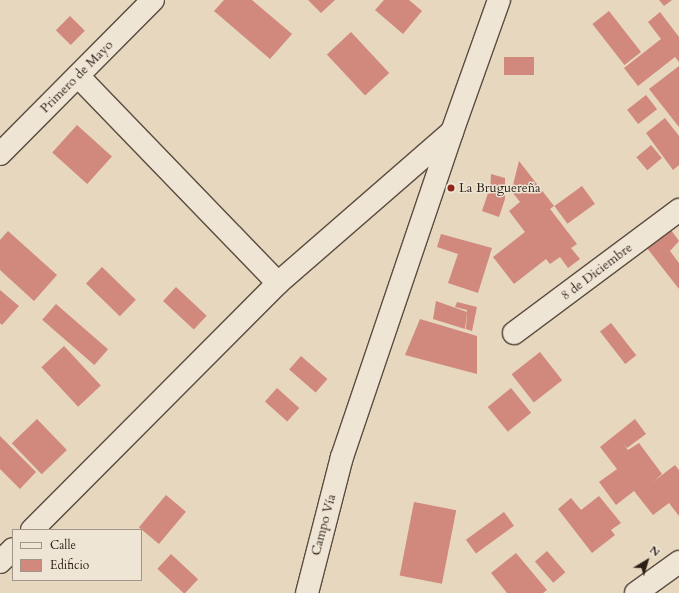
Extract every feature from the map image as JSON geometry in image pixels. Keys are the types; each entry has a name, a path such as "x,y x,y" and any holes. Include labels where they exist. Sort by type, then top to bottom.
{"street":[{"name":"Primero de Mayo","path":"0,154 153,0"},
{"name":"Campo Vía","path":"307,593 342,457 452,132 499,0"},
{"path":"78,76 278,283"},
{"path":"33,529 278,283 452,132"},
{"name":"8 de Diciembre","path":"514,333 679,210"},
{"path":"0,562 12,550"},
{"path":"636,593 679,562"}],"building":[{"path":"224,0 252,0 292,34 270,59 214,11"},
{"path":"308,0 335,0 321,13"},
{"path":"384,0 409,0 422,11 403,34 375,10"},
{"path":"659,0 672,0 664,6"},
{"path":"609,11 641,52 624,65 592,24"},
{"path":"660,12 679,37 679,62 675,57 638,86 624,68 661,39 648,22"},
{"path":"70,16 85,31 71,45 56,30"},
{"path":"351,32 389,73 365,95 327,55"},
{"path":"504,57 534,57 534,75 504,75"},
{"path":"679,66 679,127 649,89"},
{"path":"646,95 657,109 638,124 627,110"},
{"path":"665,118 679,136 679,165 673,170 646,133"},
{"path":"77,125 112,156 87,184 52,152"},
{"path":"651,145 662,158 647,170 636,157"},
{"path":"519,161 554,206 550,209 577,244 571,248 580,259 568,268 560,257 550,264 546,259 514,284 493,257 525,232 509,211 520,202 509,188 513,185"},
{"path":"491,174 505,178 505,199 499,217 482,211 488,193 490,194"},
{"path":"582,186 595,204 567,224 554,206"},
{"path":"671,230 679,241 670,251 679,263 679,289 647,248"},
{"path":"8,231 57,275 34,301 0,270 0,240"},
{"path":"441,234 492,248 478,293 448,283 458,254 437,247"},
{"path":"102,267 136,300 120,316 86,284"},
{"path":"176,287 207,316 194,330 163,301"},
{"path":"0,290 19,306 2,325 0,323"},
{"path":"436,301 467,312 465,329 433,319"},
{"path":"457,302 477,307 472,331 466,329 467,310 455,307"},
{"path":"56,304 108,349 94,365 42,320"},
{"path":"420,319 477,336 477,374 405,355"},
{"path":"611,323 636,355 625,364 600,332"},
{"path":"64,346 101,385 78,407 41,367"},
{"path":"540,352 562,380 534,403 512,374"},
{"path":"301,356 327,379 316,393 289,370"},
{"path":"277,388 299,408 287,421 265,401"},
{"path":"511,388 531,413 508,432 488,407"},
{"path":"37,419 67,450 42,474 12,443"},
{"path":"635,419 646,434 627,448 623,444 628,450 639,443 662,474 653,482 675,465 679,470 679,516 669,503 653,515 634,491 616,505 599,482 617,469 600,447"},
{"path":"0,436 36,472 20,489 0,469"},
{"path":"166,495 186,512 159,544 139,527"},
{"path":"599,496 621,523 611,530 615,535 592,553 558,509 571,498 581,510"},
{"path":"414,502 456,510 442,584 400,576"},
{"path":"504,512 514,526 476,553 466,540"},
{"path":"547,551 565,572 553,583 535,561"},
{"path":"516,553 547,590 543,593 507,593 491,573"},
{"path":"171,554 198,579 183,593 157,569"}],"place":[{"name":"La Bruguereña","path":"451,188"}]}
